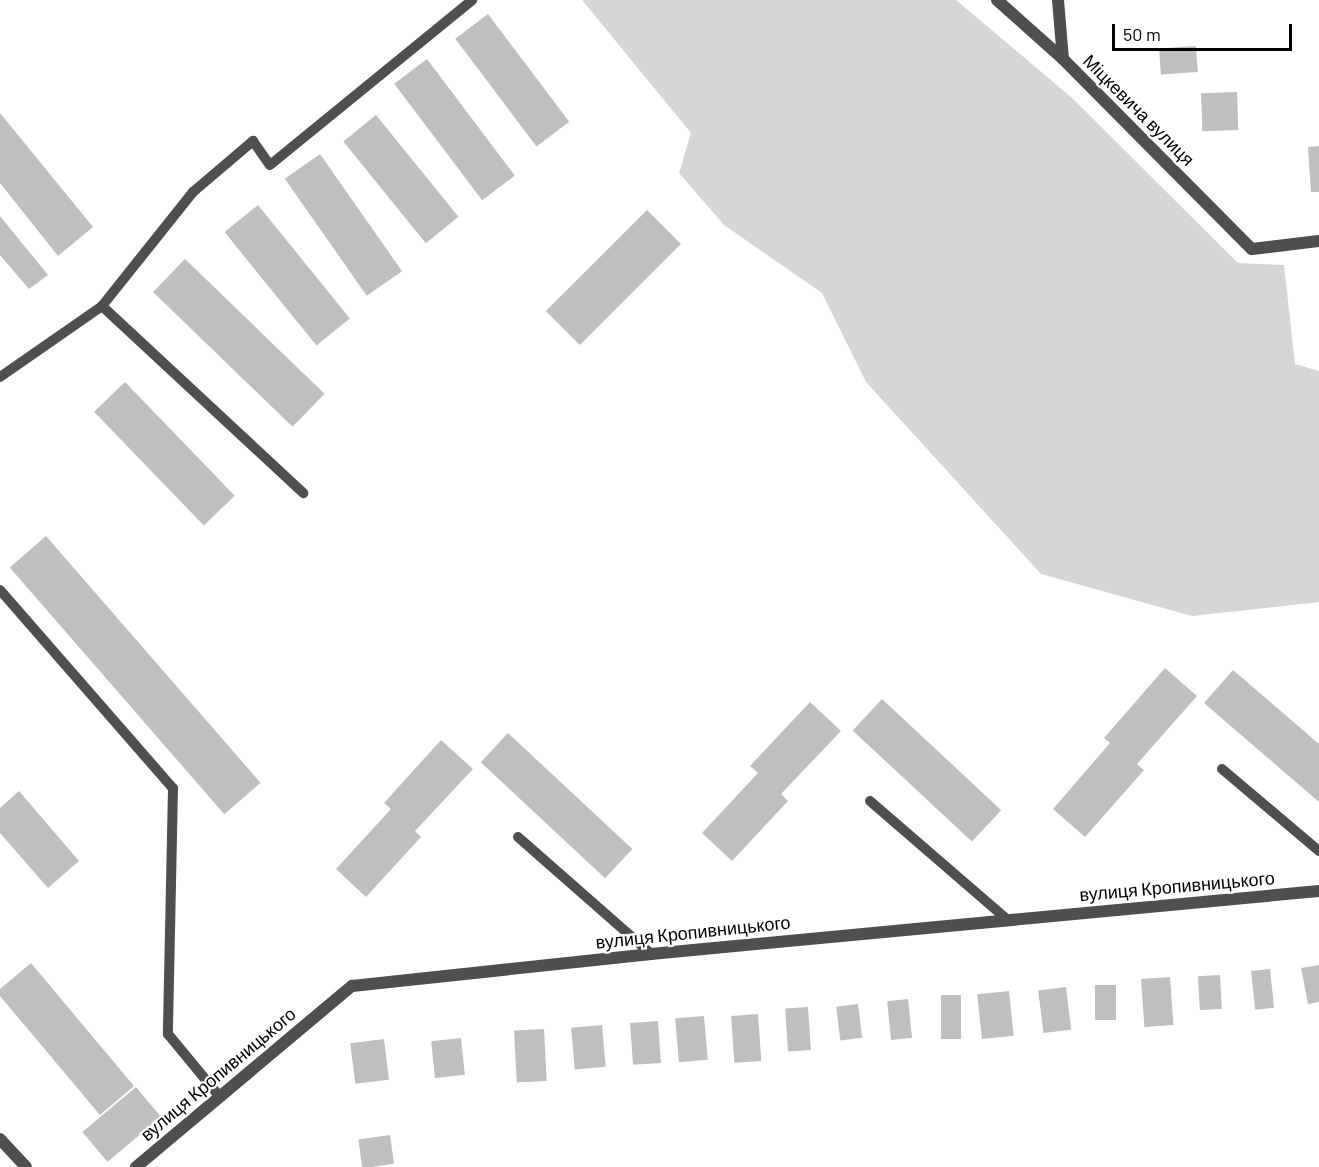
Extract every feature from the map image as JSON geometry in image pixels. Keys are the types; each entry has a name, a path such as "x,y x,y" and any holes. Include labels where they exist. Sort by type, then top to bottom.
{"street":[{"name":"Міцкевича вулиця","path":"997,0 1063,59 1252,249 1319,241"},
{"path":"1058,0 1063,59"},
{"name":"вулиця Кропивницького","path":"136,1167 352,986 651,954 1319,891"},
{"path":"0,1139 26,1167"}],"lane":[{"path":"0,377 102,306 193,192 253,141 270,165 472,0"},
{"path":"102,306 303,494"},
{"path":"0,590 173,788 168,1034 220,1097"},
{"path":"1222,769 1319,851"},
{"path":"870,801 1008,920"},
{"path":"518,837 651,954"}],"shaded area":[{"path":"582,0 956,0 1071,97 1238,263 1284,265 1295,364 1319,371 1319,602 1192,616 1041,574 866,382 822,293 724,225 679,173 691,133"}],"building":[{"path":"488,14 569,122 537,146 455,39"},
{"path":"1196,46 1198,72 1161,75 1159,49"},
{"path":"427,59 515,176 482,200 394,84"},
{"path":"1237,92 1238,130 1202,131 1201,93"},
{"path":"0,113 93,227 58,256 0,183"},
{"path":"376,115 458,217 426,243 343,141"},
{"path":"1319,146 1319,192 1311,192 1308,147"},
{"path":"320,154 402,271 367,296 285,179"},
{"path":"258,205 350,318 316,346 225,232"},
{"path":"647,210 681,244 580,345 546,311"},
{"path":"0,216 48,275 29,289 0,255"},
{"path":"185,259 325,394 293,427 153,292"},
{"path":"125,382 235,496 204,526 94,412"},
{"path":"46,536 261,783 224,814 10,567"},
{"path":"1165,668 1197,696 1137,764 1144,770 1085,837 1053,809 1110,743 1104,738"},
{"path":"1233,670 1319,744 1319,802 1204,703"},
{"path":"882,699 1001,810 972,842 853,730"},
{"path":"810,702 841,731 781,794 788,801 732,861 702,833 758,773 750,766"},
{"path":"508,733 632,849 605,878 481,762"},
{"path":"441,740 473,769 415,831 421,837 366,897 336,869 391,809 384,803"},
{"path":"19,791 79,861 48,888 0,833 0,808"},
{"path":"31,963 134,1086 100,1115 0,996 0,989"},
{"path":"1319,965 1319,1002 1308,1004 1301,968"},
{"path":"1270,969 1274,1008 1255,1010 1251,971"},
{"path":"1220,975 1222,1009 1200,1010 1198,976"},
{"path":"1170,977 1173,1025 1144,1027 1141,979"},
{"path":"1095,985 1116,985 1116,1020 1095,1020"},
{"path":"1066,987 1071,1030 1043,1033 1038,990"},
{"path":"1009,991 1014,1036 982,1039 977,994"},
{"path":"941,995 961,995 961,1039 941,1039"},
{"path":"908,999 912,1038 891,1040 887,1001"},
{"path":"858,1004 862,1038 840,1040 836,1007"},
{"path":"808,1007 811,1050 788,1051 785,1009"},
{"path":"758,1014 761,1061 734,1063 731,1016"},
{"path":"704,1016 708,1060 679,1062 675,1019"},
{"path":"658,1021 661,1063 633,1065 630,1023"},
{"path":"602,1025 606,1067 575,1070 571,1028"},
{"path":"544,1029 547,1081 517,1082 514,1031"},
{"path":"461,1038 465,1075 435,1078 431,1041"},
{"path":"384,1039 389,1080 355,1084 350,1043"},
{"path":"136,1087 161,1117 107,1162 82,1132"},
{"path":"390,1135 394,1164 362,1167 358,1139"}]}
